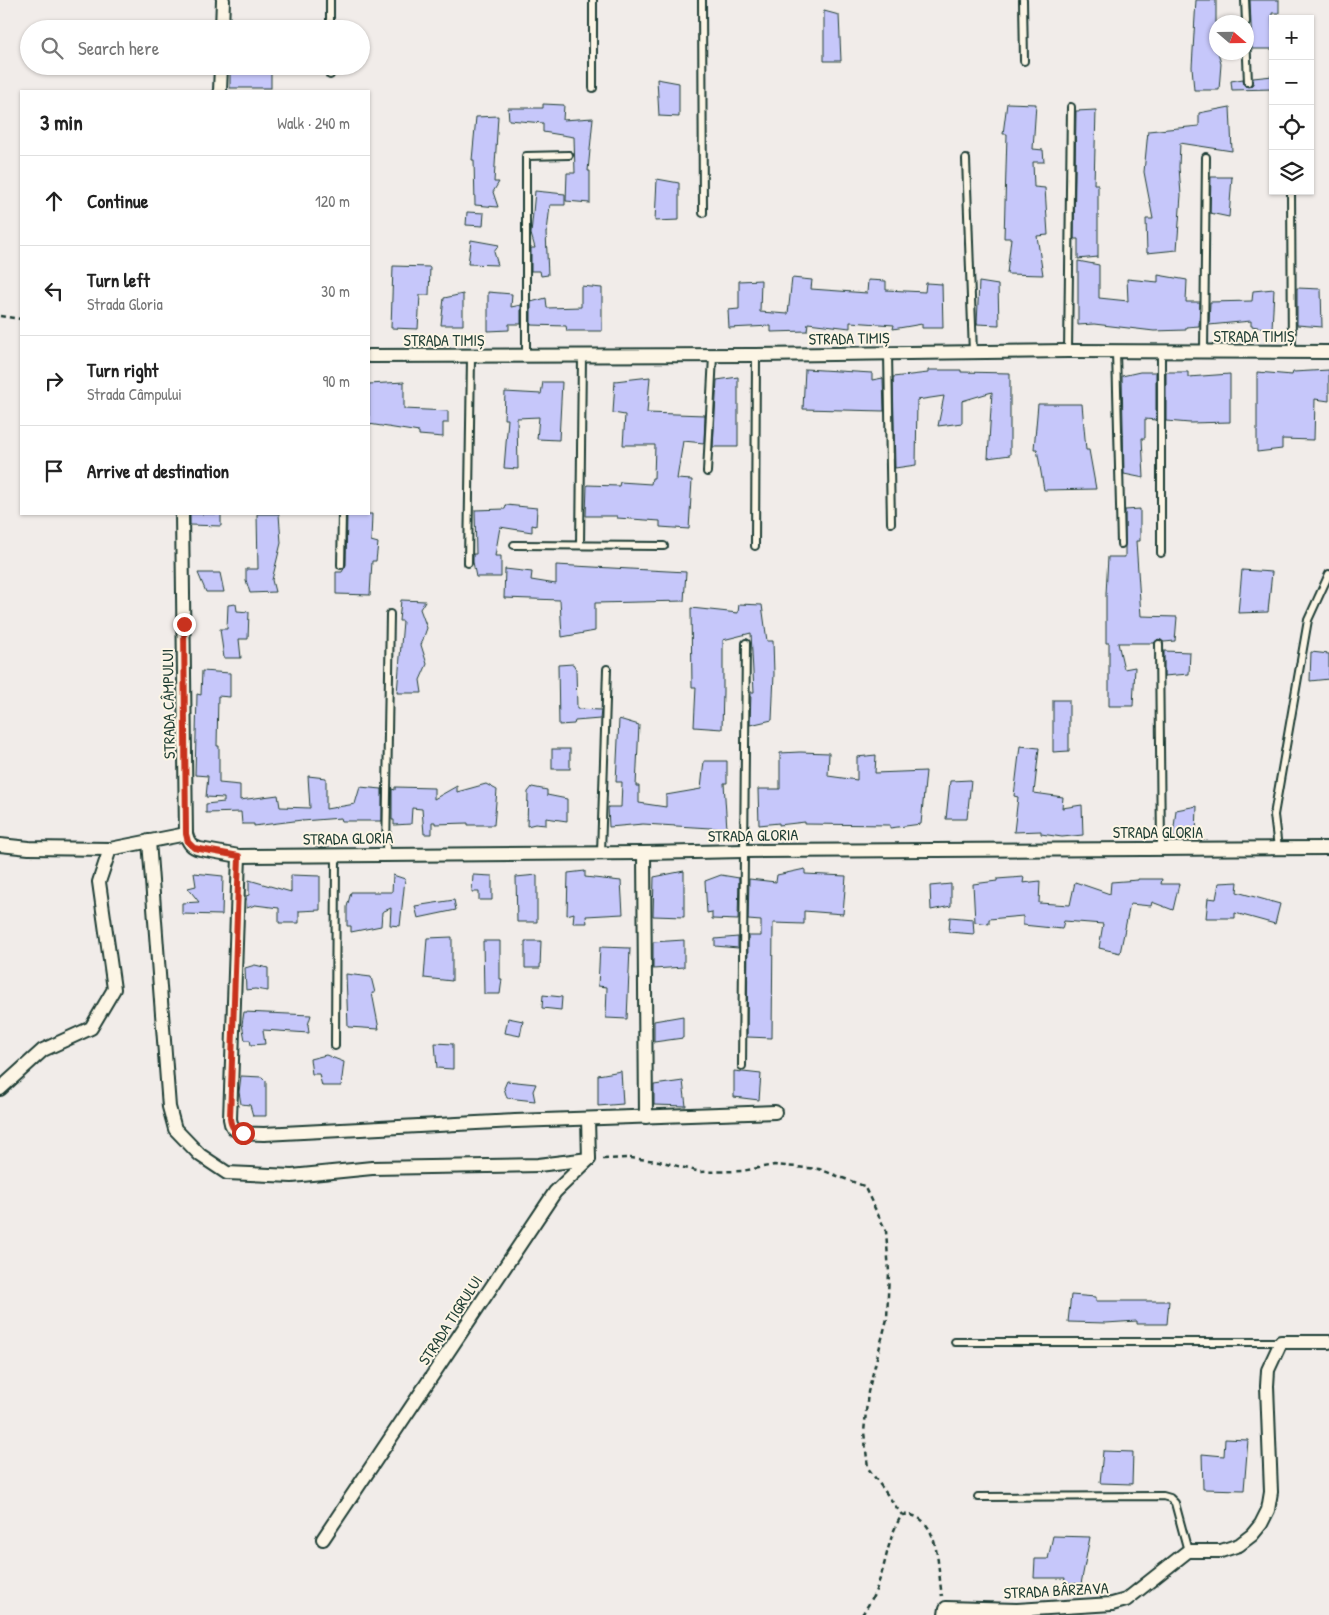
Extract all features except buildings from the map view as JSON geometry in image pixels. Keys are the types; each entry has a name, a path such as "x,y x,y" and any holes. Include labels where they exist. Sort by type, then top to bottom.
{"street":[{"path":"222,20 223,0"},
{"path":"220,90 221,75"},
{"name":"STRADA TIMIȘ","path":"370,356 526,354 713,356 1068,351 1329,352"},
{"name":"STRADA CÂMPULUI","path":"182,515 186,834"},
{"path":"0,845 29,848 110,849 186,834"},
{"name":"STRADA GLORIA","path":"186,834 188,842 194,848 239,856 386,853 644,853 744,850 1329,848"},
{"path":"149,841 169,1107 175,1129 200,1155 227,1173 292,1176 372,1168 538,1165 589,1159 588,1119"},
{"path":"0,1089 42,1050 91,1028 114,989 99,882 110,849"},
{"path":"644,853 646,1116"},
{"path":"239,856 230,1118 231,1126 234,1130 243,1133 264,1134 646,1116 776,1112"},
{"name":"STRADA TIGRULUI","path":"323,1539 555,1192 589,1159"},
{"path":"1188,1551 1221,1551 1239,1545 1252,1535 1261,1524 1268,1510 1271,1492 1268,1370 1281,1342 1329,1342"},
{"name":"STRADA BÂRZAVA","path":"946,1611 1027,1612 1112,1606 1126,1600 1188,1551"}],"lane":[{"path":"330,0 330,20"},
{"path":"593,88 594,0"},
{"path":"702,0 703,213"},
{"path":"1023,0 1024,61"},
{"path":"1246,0 1246,15"},
{"path":"1247,60 1248,82"},
{"path":"1068,351 1071,107"},
{"path":"526,354 526,156 570,155"},
{"path":"1204,352 1206,157"},
{"path":"966,159 973,353"},
{"path":"1291,195 1292,352"},
{"path":"1116,352 1121,544"},
{"path":"1160,553 1161,352"},
{"path":"888,354 891,523"},
{"path":"755,546 756,355"},
{"path":"468,563 471,356"},
{"path":"580,545 582,356"},
{"path":"707,472 713,356"},
{"path":"340,565 342,515"},
{"path":"514,545 664,546"},
{"path":"1278,848 1274,815 1308,620 1329,574"},
{"path":"386,853 390,614"},
{"path":"742,1066 746,643"},
{"path":"1159,644 1161,848"},
{"path":"601,853 608,669"},
{"path":"335,1046 336,854"},
{"path":"955,1342 1281,1342"},
{"path":"978,1497 1163,1496 1170,1498 1175,1503 1188,1551"}],"path":[{"path":"0,316 20,320"},
{"path":"589,1159 629,1158 660,1161 700,1172 742,1171 774,1165 819,1169 864,1186 886,1231 889,1272 887,1319 868,1392 864,1432 868,1468 902,1515"},
{"path":"902,1515 912,1514 925,1522 932,1534 942,1598 946,1611"},
{"path":"862,1615 878,1586 896,1524 902,1515"}],"route":[{"path":"184,624 186,834 188,842 194,848 239,856 230,1118 231,1126 234,1130 243,1133"}]}
